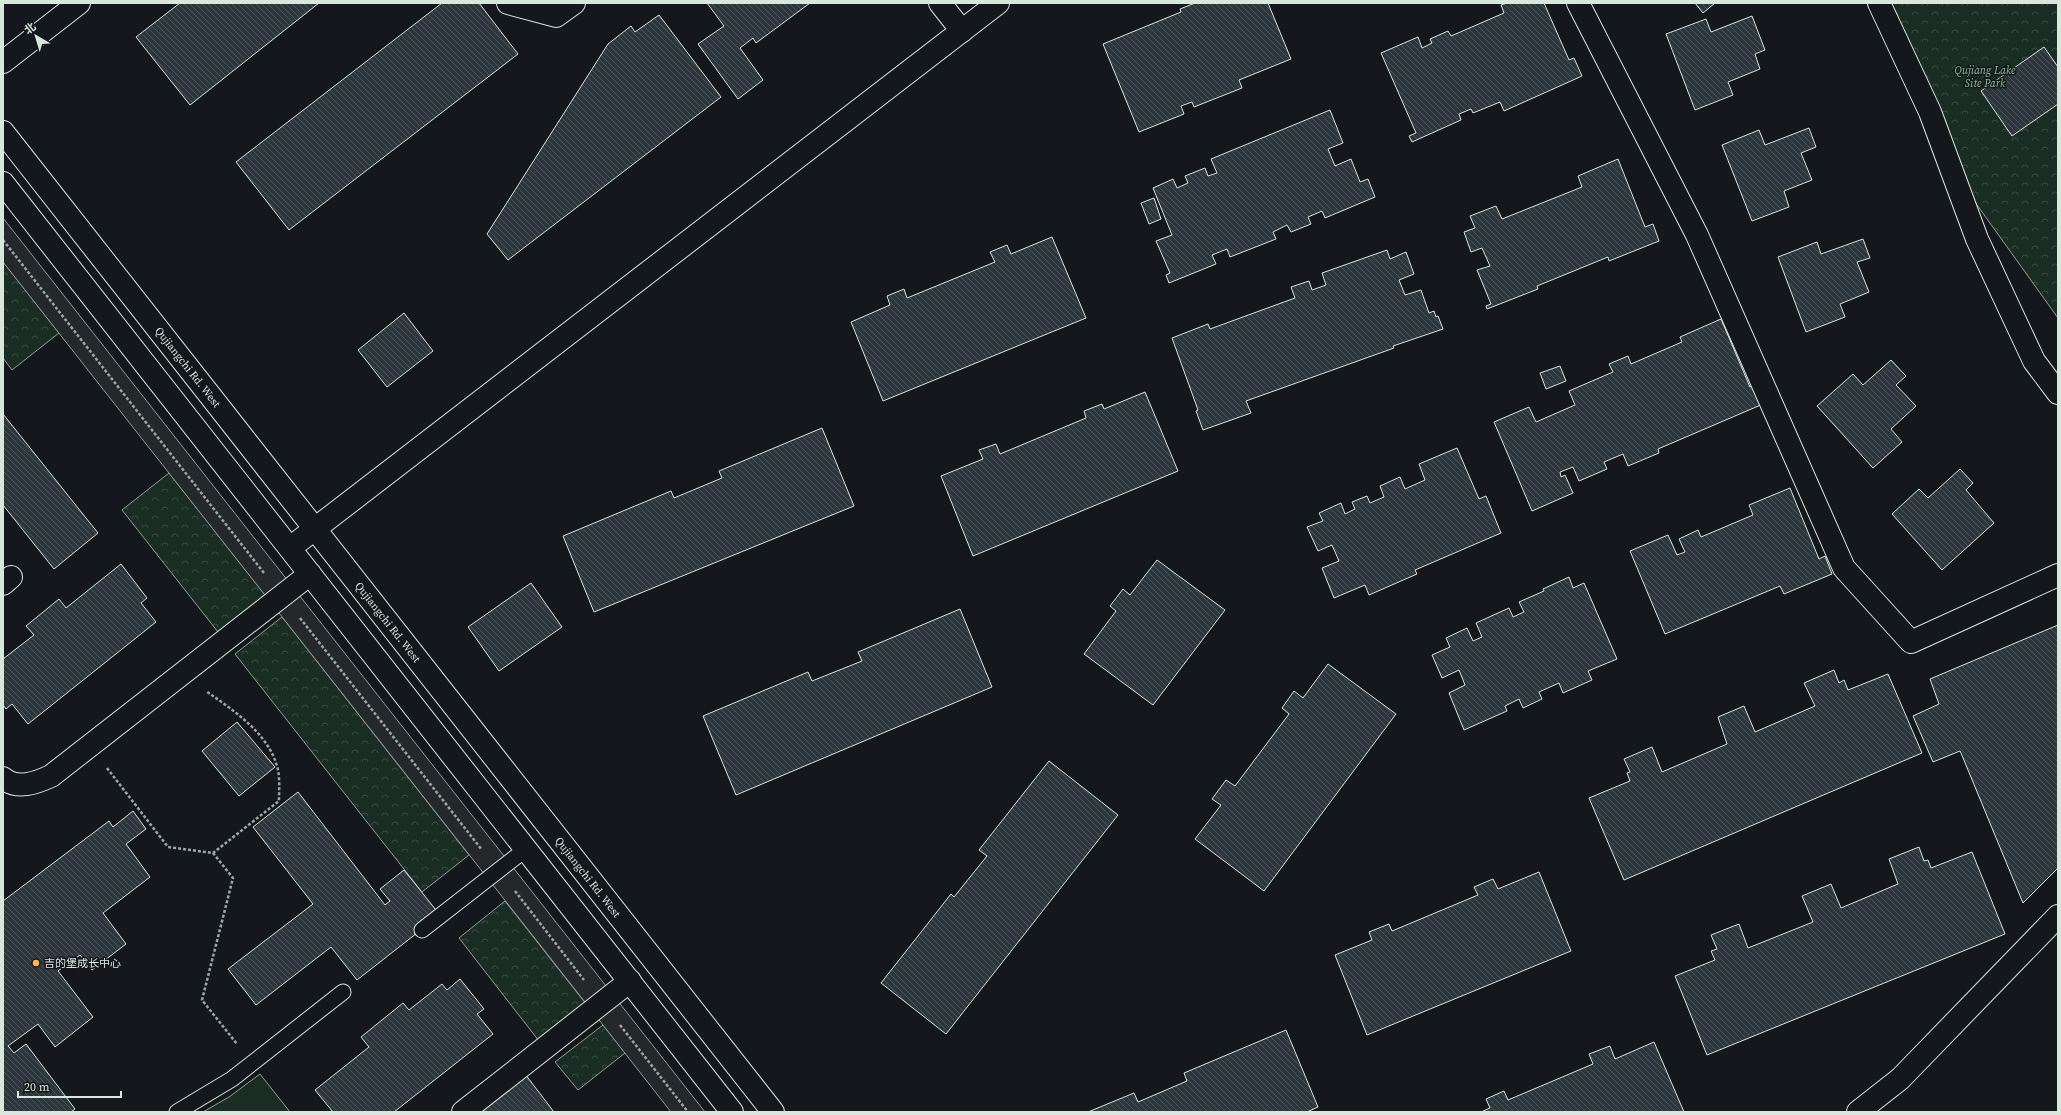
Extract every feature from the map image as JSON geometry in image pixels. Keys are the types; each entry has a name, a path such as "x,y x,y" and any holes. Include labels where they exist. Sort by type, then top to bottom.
{"street":[{"path":"3,62 79,3"},
{"path":"508,3 556,16 574,3"},
{"path":"940,3 962,31"},
{"path":"290,548 998,3"},
{"path":"1578,3 1697,235 1844,568 1911,642 2058,575"},
{"path":"1879,3 1930,112 1977,239 2034,361 2058,394"},
{"name":"Qujiangchi Rd. West","path":"3,132 773,1112"},
{"path":"3,183 732,1112"},
{"path":"3,778 20,785 36,783 51,776 310,574"},
{"path":"1858,1112 1900,1079 2058,916"},
{"path":"463,1112 630,982"}],"lane":[{"path":"422,930 526,849"},
{"path":"177,1112 213,1091 252,1063 343,992"}],"path":[{"path":"3,240 688,1112"},
{"path":"180,675 229,708 257,732 267,745 278,770 279,801 213,853"},
{"path":"90,746 168,847 213,853 233,878 202,1000 252,1063"}],"green space":[{"name":"Qujiang Lake Site Park","path":"1867,3 2058,3 2058,318 1952,170"},
{"path":"3,262 59,333 12,370 3,358"},
{"path":"169,473 265,595 218,632 122,510"},
{"path":"282,617 469,855 422,892 235,654"},
{"path":"505,901 586,1004 539,1041 459,938"},
{"path":"603,1025 625,1053 578,1090 555,1062"},
{"path":"260,1074 290,1112 203,1112 229,1097"}],"shaded area":[{"path":"3,218 705,1112 671,1112 3,262"}],"building":[{"path":"180,3 319,3 190,105 136,37"},
{"path":"442,3 479,3 518,54 289,230 236,162"},
{"path":"707,3 810,3 756,43 753,38 740,48 763,80 738,99 698,44 724,26"},
{"path":"1195,3 1268,3 1291,59 1239,80 1242,88 1194,107 1192,102 1181,106 1184,114 1139,132 1103,44 1181,12 1180,9"},
{"path":"1507,3 1544,3 1569,60 1574,58 1582,76 1504,111 1500,102 1473,113 1471,109 1459,114 1461,120 1412,142 1409,136 1416,133 1381,53 1418,37 1422,48 1432,43 1430,39 1448,31 1451,36 1504,13 1501,5"},
{"path":"1695,3 1715,3 1703,13"},
{"path":"659,15 721,97 508,260 487,234 608,44 631,26 635,32"},
{"path":"1752,16 1765,50 1755,54 1760,69 1728,82 1733,95 1695,110 1666,34 1706,19 1711,32"},
{"path":"2044,47 2058,67 2058,104 2012,136 1981,91"},
{"path":"1330,110 1343,143 1328,149 1335,166 1351,159 1360,182 1368,179 1375,197 1325,218 1322,211 1308,217 1311,224 1291,232 1287,225 1273,232 1276,239 1230,257 1227,249 1212,255 1216,264 1169,283 1166,275 1170,273 1156,241 1172,235 1153,188 1173,179 1177,188 1188,183 1185,176 1205,168 1208,176 1217,173 1211,159"},
{"path":"1809,128 1816,147 1801,153 1812,180 1784,191 1789,207 1752,221 1722,145 1759,130 1765,145"},
{"path":"1618,159 1645,227 1653,224 1659,241 1609,261 1608,257 1537,286 1538,289 1487,309 1486,306 1491,304 1477,270 1490,266 1482,248 1471,252 1464,232 1475,228 1470,216 1496,206 1502,219 1582,187 1578,176"},
{"path":"1154,198 1161,219 1149,224 1141,203"},
{"path":"1052,237 1086,318 883,401 851,322 890,305 887,296 904,289 907,298 995,262 990,252 1007,245 1011,254"},
{"path":"1863,239 1870,258 1857,262 1869,292 1840,304 1845,317 1806,332 1778,257 1817,242 1821,254"},
{"path":"1387,250 1390,259 1406,252 1414,274 1399,280 1405,295 1421,290 1429,313 1434,311 1436,317 1438,316 1443,329 1246,401 1251,413 1203,430 1196,411 1198,410 1172,338 1208,324 1210,329 1295,298 1291,287 1309,281 1312,290 1326,285 1322,273"},
{"path":"404,313 433,351 387,387 358,350"},
{"path":"1721,319 1750,387 1754,385 1763,404 1658,449 1659,453 1628,466 1623,454 1604,462 1607,469 1579,481 1573,467 1560,472 1561,477 1565,475 1573,493 1532,511 1494,422 1529,407 1536,422 1575,405 1569,391 1613,372 1609,364 1628,356 1631,364 1682,342 1680,337"},
{"path":"1891,360 1906,376 1896,385 1916,406 1891,429 1902,442 1873,468 1817,406 1853,374 1863,385"},
{"path":"1560,366 1566,381 1546,389 1540,373"},
{"path":"1145,392 1178,471 973,556 941,476 983,459 979,450 996,444 1000,454 1086,418 1084,411 1102,404 1104,409"},
{"path":"3,414 98,533 54,569 3,505"},
{"path":"822,428 854,506 594,612 563,536 671,491 674,498 722,478 719,471"},
{"path":"1457,448 1479,499 1486,496 1501,533 1415,570 1417,574 1369,595 1365,585 1334,598 1322,568 1339,561 1332,545 1318,551 1307,527 1323,521 1319,513 1341,503 1345,514 1355,509 1352,502 1367,496 1370,503 1384,497 1380,486 1400,477 1405,489 1425,480 1419,464"},
{"path":"1960,469 1973,483 1966,490 1994,523 1942,570 1892,514 1919,489 1928,498"},
{"path":"1790,488 1819,559 1825,556 1832,574 1784,594 1780,586 1665,634 1630,551 1668,535 1677,555 1685,552 1679,539 1698,530 1701,537 1753,515 1749,505"},
{"path":"1157,560 1225,610 1153,705 1084,654 1116,611 1110,606 1123,589 1130,595"},
{"path":"121,564 147,598 141,603 156,622 28,724 12,704 6,709 3,705 3,659 34,635 26,626 59,599 66,608"},
{"path":"1569,577 1573,588 1584,583 1617,659 1588,671 1592,680 1563,693 1559,683 1539,692 1542,699 1523,708 1519,699 1505,706 1507,711 1464,730 1449,693 1465,685 1459,670 1442,678 1432,655 1450,647 1446,638 1467,628 1473,641 1482,637 1476,623 1509,608 1513,617 1524,612 1519,602 1544,591 1543,589"},
{"path":"531,583 562,627 499,671 468,627"},
{"path":"960,609 992,687 736,795 703,716 808,672 812,681 862,661 858,652"},
{"path":"2058,625 2058,868 2023,903 1960,751 1933,762 1913,716 1939,704 1930,679"},
{"path":"1328,664 1396,714 1264,891 1195,839 1221,805 1212,799 1226,780 1235,786 1289,714 1282,708 1294,691 1303,698"},
{"path":"1834,670 1839,683 1844,680 1848,690 1888,674 1922,753 1624,880 1589,798 1630,781 1627,773 1630,772 1624,759 1652,747 1662,772 1727,744 1718,717 1744,706 1755,732 1815,706 1804,683"},
{"path":"237,722 275,767 239,796 202,751"},
{"path":"1049,761 1118,815 946,1034 881,983 951,894 954,897 987,856 979,850"},
{"path":"298,792 385,905 390,901 380,889 404,870 440,915 357,980 331,947 256,1005 228,969 313,904 253,827"},
{"name":"吉的堡成长中心","path":"133,811 146,829 126,844 150,877 103,913 126,944 92,970 80,955 58,971 93,1017 55,1047 38,1024 8,1046 14,1053 26,1044 75,1109 71,1112 3,1112 3,901 109,821 113,827"},
{"path":"1919,847 1924,861 1928,860 1931,868 1972,852 2005,934 1707,1055 1675,976 1715,960 1711,951 1717,949 1711,935 1739,924 1748,948 1813,922 1802,896 1831,884 1841,908 1898,884 1889,859"},
{"path":"1539,872 1571,951 1367,1035 1335,955 1372,940 1369,932 1389,924 1392,931 1478,895 1474,887 1493,879 1498,889"},
{"path":"460,979 484,1009 477,1014 493,1034 394,1112 333,1112 315,1090 369,1047 361,1037 403,1003 409,1010 442,984 447,990"},
{"path":"1286,1030 1318,1107 1307,1112 1088,1112 1134,1093 1138,1102 1187,1081 1184,1073"},
{"path":"1654,1042 1684,1112 1481,1112 1490,1108 1486,1099 1504,1091 1508,1100 1593,1064 1589,1054 1610,1046 1615,1059"},
{"path":"525,1074 554,1112 483,1112 481,1108"}],"place":[{"name":"吉的堡成长中心","path":"36,963"}]}
